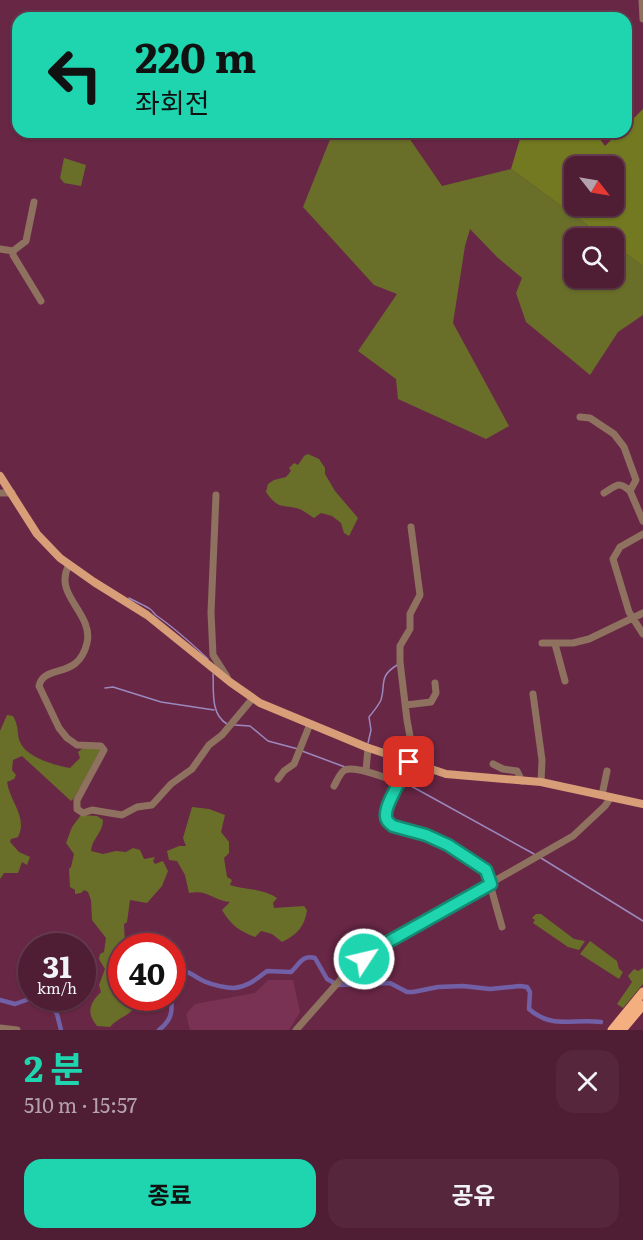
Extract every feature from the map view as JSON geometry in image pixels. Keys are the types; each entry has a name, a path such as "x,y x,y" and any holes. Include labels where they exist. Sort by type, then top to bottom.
{"highway":[{"path":"612,1030 643,992"},
{"path":"622,1030 643,1005"}],"main road":[{"path":"0,476 37,534 69,566 147,615 230,682 254,698 367,748 446,774 541,782 643,804"}],"street":[{"path":"642,0 643,19"},
{"path":"0,249 13,251 26,241 34,202"},
{"path":"13,251 40,301"},
{"path":"580,417 590,418 603,425 624,447 636,480 630,491"},
{"path":"604,494 619,484 623,485 630,491 643,521"},
{"path":"0,493 12,494"},
{"path":"216,495 211,613 213,656 230,682"},
{"path":"411,527 420,595 410,614 410,629 400,646 411,763 388,804 386,813 388,822 393,826 426,835 448,845 486,870 502,927"},
{"path":"643,534 620,547 613,559 631,617 643,634"},
{"path":"69,566 65,572 64,583 84,621 87,629 87,644 75,665 47,674 40,680 39,686 59,728 67,738 77,744 101,746 104,750 77,800 77,809 83,813 92,810 122,815 137,807 152,805 171,784 192,769 209,745 222,735 254,698"},
{"path":"542,643 555,644 589,639 643,613"},
{"path":"555,644 565,681"},
{"path":"406,705 430,702 436,693 435,683"},
{"path":"533,694 542,760 541,782"},
{"path":"278,779 294,764 310,724"},
{"path":"366,771 367,748"},
{"path":"493,764 517,771 522,781"},
{"path":"334,786 346,770 366,771 401,781"},
{"path":"296,1030 349,970 379,947 573,836 605,806 607,771"},
{"path":"0,1028 17,1030"}],"shaded area":[{"path":"268,980 293,980 300,1012 289,1030 190,1030 186,1014 195,1004 255,993"}],"green space":[{"path":"643,109 643,266 624,252 624,228 591,228 575,216 624,216 624,156 564,156 564,208 511,169 520,138 599,138 605,146 613,138 632,138 632,120"},
{"path":"331,138 409,138 442,186 511,169 564,208 564,216 575,216 591,228 564,228 564,288 624,288 624,252 643,266 643,315 618,332 590,375 526,322 516,293 522,278 497,257 470,229 465,246 453,323 509,426 486,439 398,399 396,379 358,351 397,294 374,285 303,207"},
{"path":"64,158 86,165 81,186 64,183 60,178"},
{"path":"308,454 319,459 335,491 358,518 349,536 344,533 341,523 332,516 321,513 314,518 298,509 276,503 266,492 268,484 286,477 291,471 289,468 294,463 298,465"},
{"path":"7,715 13,716 21,744 25,749 43,760 70,768 80,758 78,752 83,748 99,748 100,751 71,801 22,756 13,760 12,770 16,775 14,779 7,782 20,816 21,830 18,837 11,839 10,842 19,852 30,857 27,865 22,862 18,873 4,873 0,879 0,731"},
{"path":"192,807 209,809 225,815 221,832 229,842 229,853 224,858 227,877 232,880 230,885 259,891 277,898 273,903 274,908 304,906 307,910 304,921 292,936 282,942 272,934 261,931 255,937 249,935 232,924 222,910 230,902 201,892 189,893 185,875 177,861 169,860 167,851 186,846 183,838"},
{"path":"81,815 97,816 103,820 91,851 103,854 116,851 126,852 133,848 140,850 144,859 155,857 153,861 155,864 163,861 168,871 162,886 147,903 130,900 127,922 124,924 124,933 108,933 108,1011 131,1011 110,1027 97,1026 90,1012 96,1011 96,998 101,992 99,985 105,969 99,959 100,954 104,952 106,938 92,920 91,900 88,892 84,890 75,894 75,890 70,887 69,869 74,854 66,843 72,827"},
{"path":"536,914 541,914 574,939 585,941 579,950 568,947 533,923 535,920 532,918"},
{"path":"590,941 617,961 619,969 623,972 619,979 580,954"},
{"path":"643,968 643,984 623,1008 617,1004 632,982 628,976 634,969 638,971"}],"waterway":[{"path":"129,598 151,610 208,659"},
{"path":"368,743 371,730 369,717 381,700 387,673 397,665"},
{"path":"213,674 215,708 227,724"},
{"path":"105,688 113,687 161,702 214,710"},
{"path":"235,725 250,726 268,741 298,749"},
{"path":"302,751 345,767"},
{"path":"402,781 534,854"},
{"path":"541,858 643,921"},
{"path":"186,972 209,983 234,988 248,984 267,971 291,972 301,961 311,957 315,958 327,979 338,985 390,983 407,992 438,987 463,986 490,989 520,986 527,987 530,992 529,1009 546,1019 564,1022 601,1022"},
{"path":"0,1000 18,1003"},
{"path":"55,1011 61,1030"},
{"path":"159,1030 166,1023 171,1011"}],"route":[{"path":"364,959 379,947 491,884 486,870 448,845 426,835 393,826 388,822 386,818 388,804 403,779 409,762"}]}
